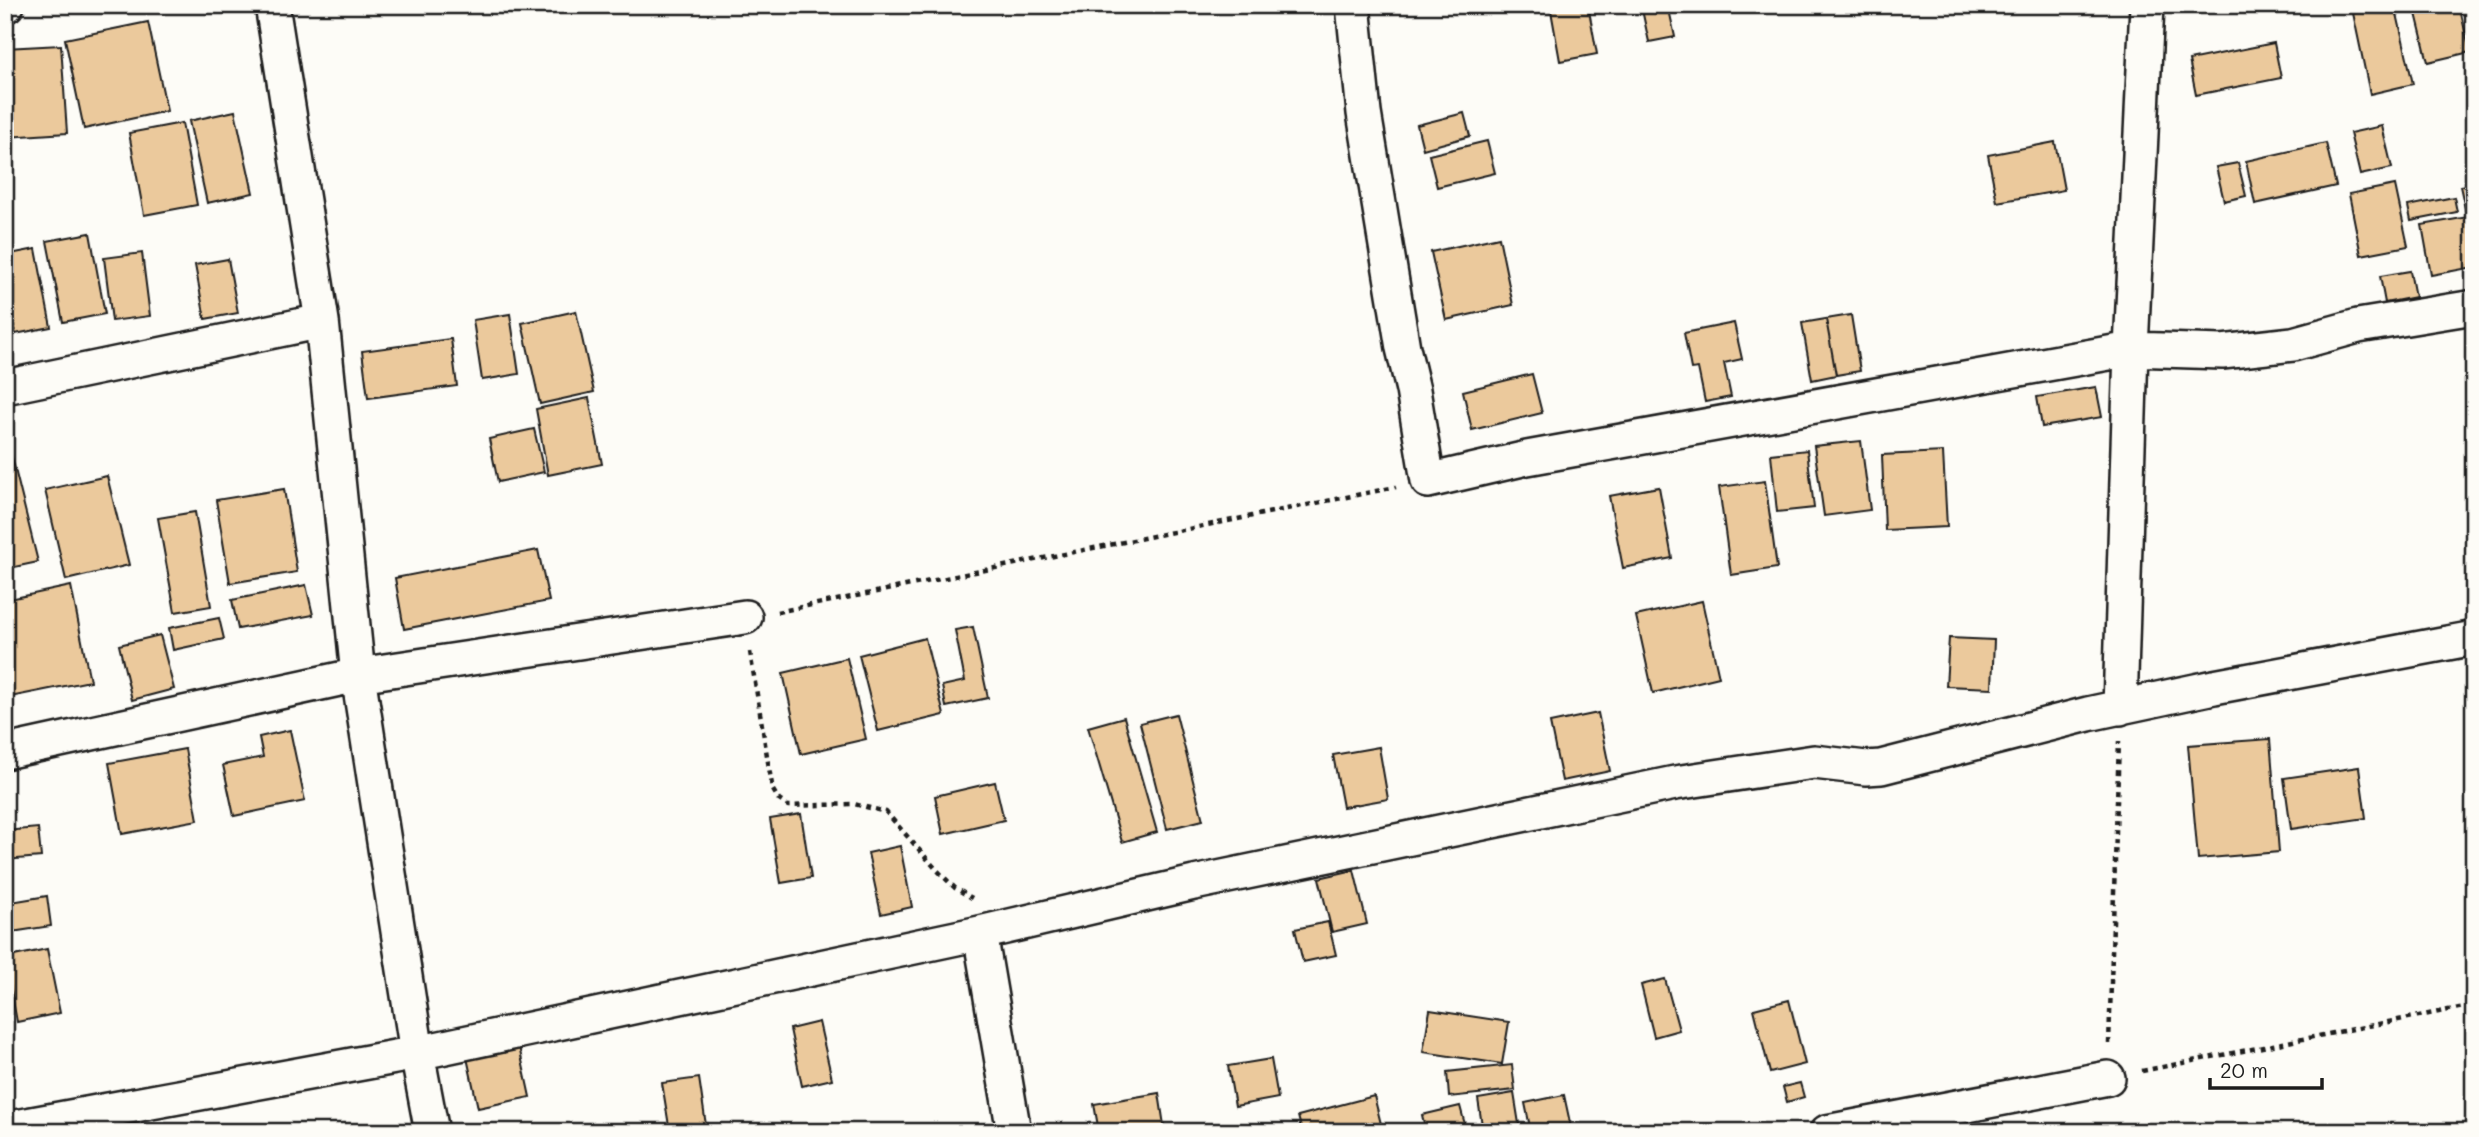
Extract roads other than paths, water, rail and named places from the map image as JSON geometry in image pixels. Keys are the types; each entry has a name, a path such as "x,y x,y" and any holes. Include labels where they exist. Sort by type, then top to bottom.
{"street":[{"path":"272,5 322,321 358,675 417,1053 432,1132"},
{"path":"1353,5 1364,113 1403,348 1429,481 1527,458 2131,349 2222,352 2293,344 2358,326 2474,307"},
{"path":"2120,708 2131,349 2147,5"},
{"path":"5,387 322,321"},
{"path":"5,752 358,675 745,617"},
{"path":"5,1129 417,1053 980,933 1194,883 1675,783 1814,762 1866,768 1881,767 2214,687 2474,638"},
{"path":"980,933 1014,1132"},
{"path":"1827,1132 2108,1078"}]}
